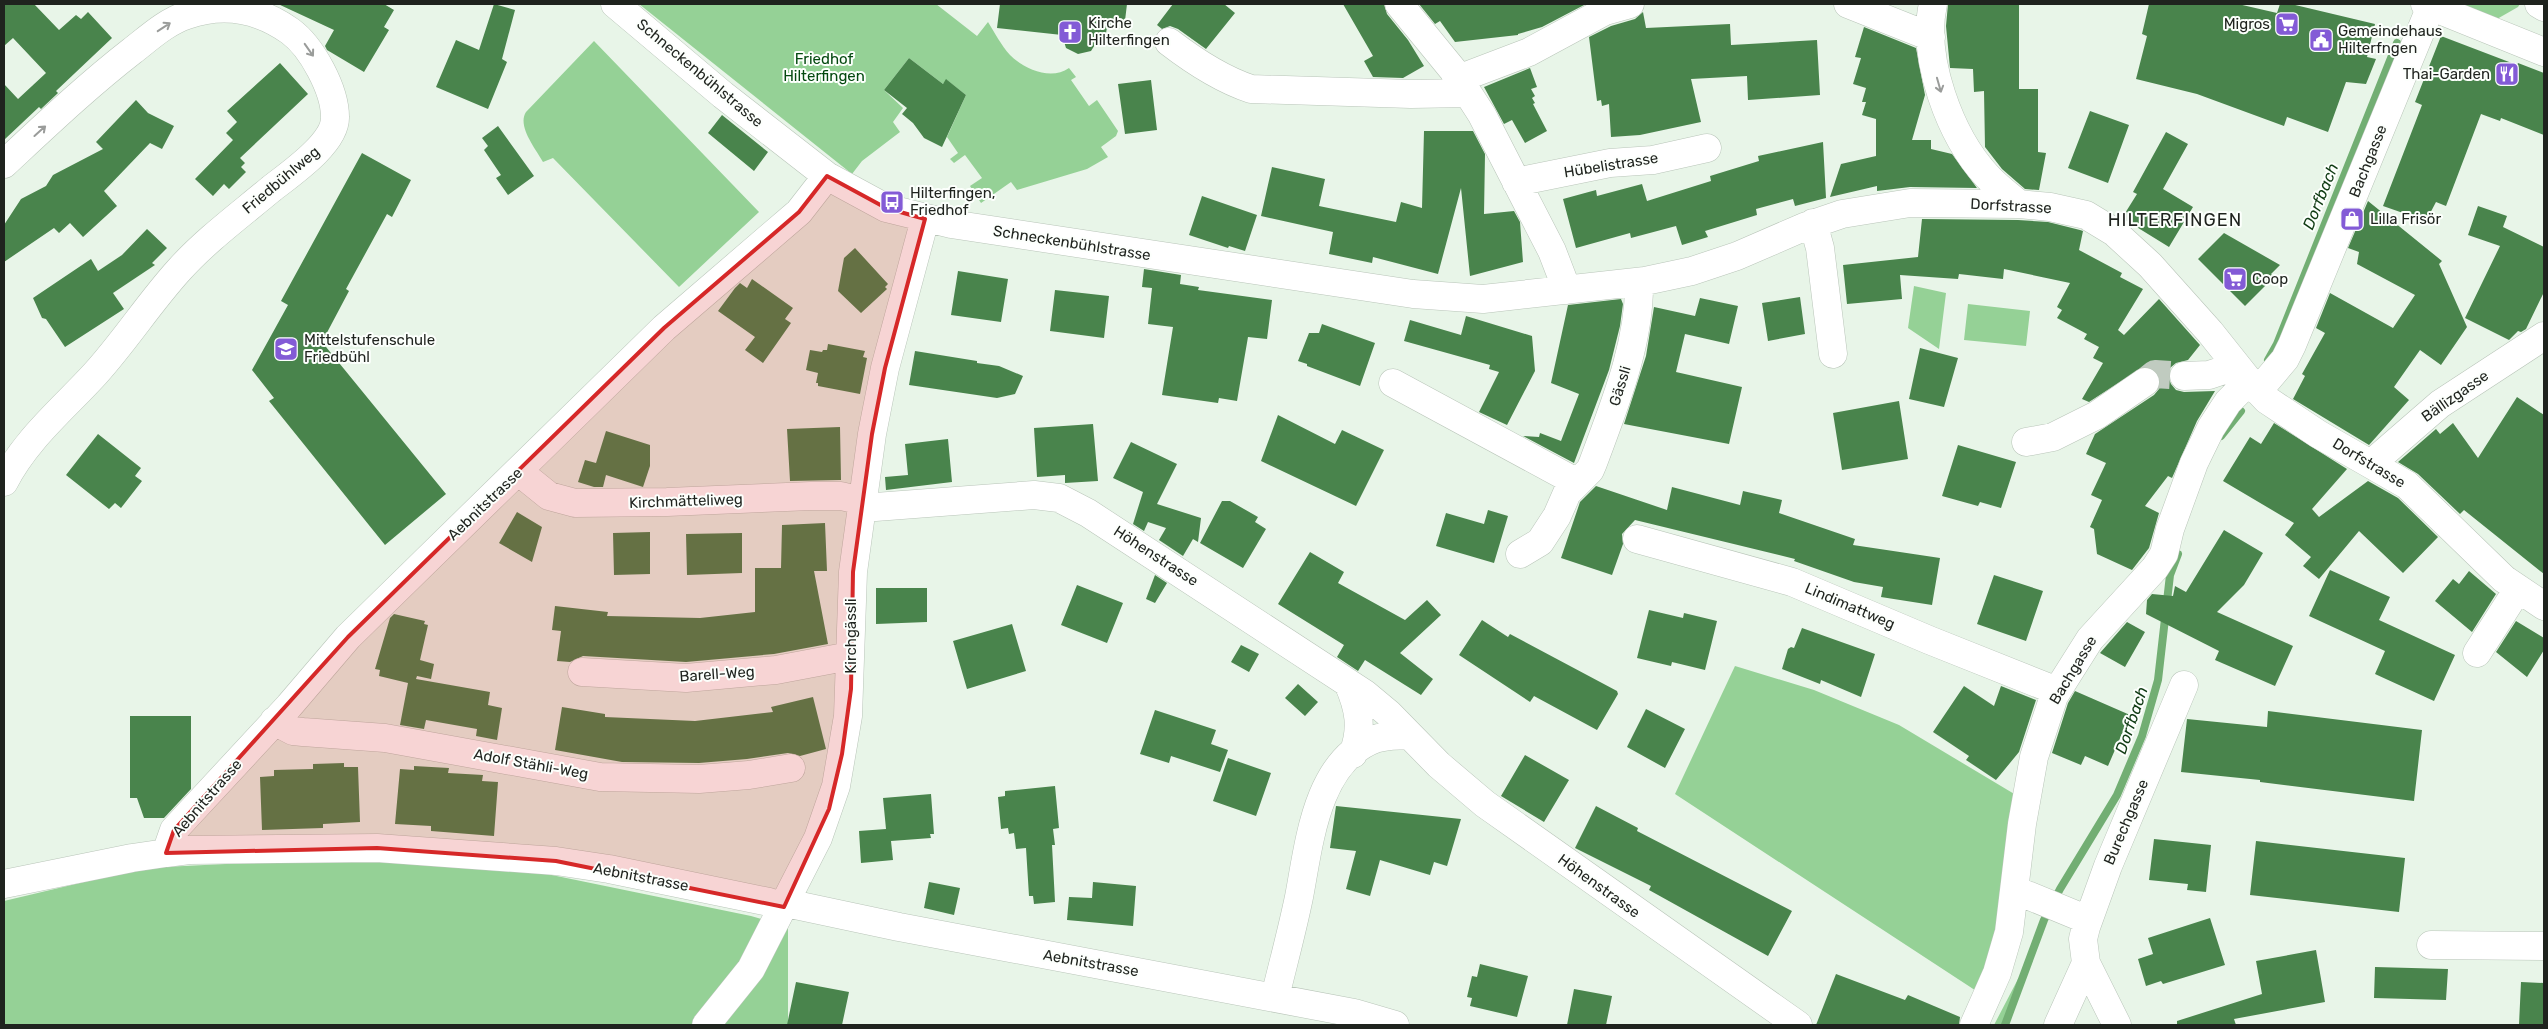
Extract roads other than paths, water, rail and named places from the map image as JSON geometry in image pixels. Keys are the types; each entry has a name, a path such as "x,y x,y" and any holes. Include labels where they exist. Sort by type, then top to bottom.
{"street":[{"name":"Schneckenbühlstrasse","path":"615,4 723,95 827,176 886,208 925,219 1413,294 1483,299 1567,290"},
{"path":"1398,4 1463,86 1482,114 1552,251 1567,290"},
{"path":"1170,42 1197,62 1231,82 1251,89 1411,94 1463,86 1605,11 1630,4"},
{"path":"1848,4 1932,37"},
{"path":"1933,4 1932,37 1938,82 1959,136 1987,176 2019,204"},
{"path":"2539,4 2544,7"},
{"path":"2428,5 2544,52"},
{"name":"Bachgasse","path":"1974,1025 2000,965 2009,932 2022,824 2034,757 2043,724 2057,691 2090,639 2155,568 2164,554 2170,529 2194,463 2211,428 2228,402 2248,379 2285,360 2428,5"},
{"name":"Friedbühlweg","path":"4,164 97,78 161,28 190,14 230,8 252,10 276,21 299,37 312,54 335,106 336,120 328,137 300,166 244,210 180,269 96,373 40,429 10,469 4,482"},
{"name":"Hübelistrasse","path":"1516,182 1610,163 1653,160 1707,148"},
{"name":"Aebnitstrasse","path":"166,853 174,830 274,722 348,637 664,328 799,212 827,176"},
{"name":"Dorfstrasse","path":"1567,290 1639,282 1692,271 1737,256 1813,223 1842,214 1910,204 2019,204 2050,207 2086,215 2114,232 2190,309 2248,379 2284,413 2407,485 2484,561 2518,589 2544,606"},
{"name":"Kirchgässli","path":"706,1025 751,969 818,838 836,786 848,716 853,572 862,504 885,368 925,219"},
{"path":"1813,223 1820,248 1833,354"},
{"name":"Gässli","path":"1520,554 1540,542 1557,516 1566,493 1590,470 1614,407 1633,337 1639,301 1639,282"},
{"name":"Bällizgasse","path":"2372,463 2440,404 2544,336"},
{"path":"2184,376 2209,375 2248,379"},
{"path":"1393,382 1576,482"},
{"path":"2026,442 2053,436 2097,415 2145,382"},
{"name":"Kirchmätteliweg","path":"518,471 549,496 575,503 841,496 862,504"},
{"name":"Höhenstrasse","path":"862,504 1034,495 1059,498 1088,512 1348,683 1389,714 1438,765 1485,804 1798,1025"},
{"name":"Lindimattweg","path":"1638,539 1792,582 1929,640 2057,691"},
{"path":"2477,653 2518,589"},
{"name":"Barell-Weg","path":"582,672 686,678 776,670 850,656"},
{"path":"1348,683 1358,706 1360,725 1358,740 1353,754"},
{"name":"Burechgasse","path":"2117,1025 2086,963 2079,916 2108,866 2184,685"},
{"name":"Adolf Stähli-Weg","path":"274,722 293,731 385,738 600,776 699,779 749,775 791,768"},
{"path":"1275,997 1319,804 1333,776 1353,754 1374,740 1385,736 1409,736"},
{"name":"Aebnitstrasse","path":"4,884 132,858 189,850 377,848 536,859 609,869 769,902 1275,997 1354,1013 1387,1024"},
{"path":"2015,890 2079,916"},
{"path":"2431,945 2544,946"},
{"path":"2058,1025 2086,963"}],"waterway":[{"name":"Dorfbach","path":"2268,360 2277,344 2397,43"},
{"name":"Dorfbach","path":"2221,436 2241,411"},
{"name":"Dorfbach","path":"2005,1025 2044,920 2060,889 2117,795 2142,736 2158,680 2170,575 2178,554"}],"tunnel":[{"path":"2145,382 2155,374 2184,376"}],"place":[{"name":"Migros","path":"2287,24"},
{"name":"Kirche Hilterfingen","path":"1070,32"},
{"name":"Gemeindehaus Hilterfngen","path":"2321,40"},
{"name":"Thai-Garden","path":"2507,74"},
{"name":"Hilterfingen, Friedhof","path":"892,202"},
{"name":"Lilla Frisör","path":"2352,219"},
{"name":"Coop","path":"2235,279"},
{"name":"Mittelstufenschule Friedbühl","path":"286,349"}],"district":[{"name":"HILTERFINGEN","path":"2175,220"}],"park label":[{"name":"Friedhof Hilterfingen","path":"824,68"}]}
